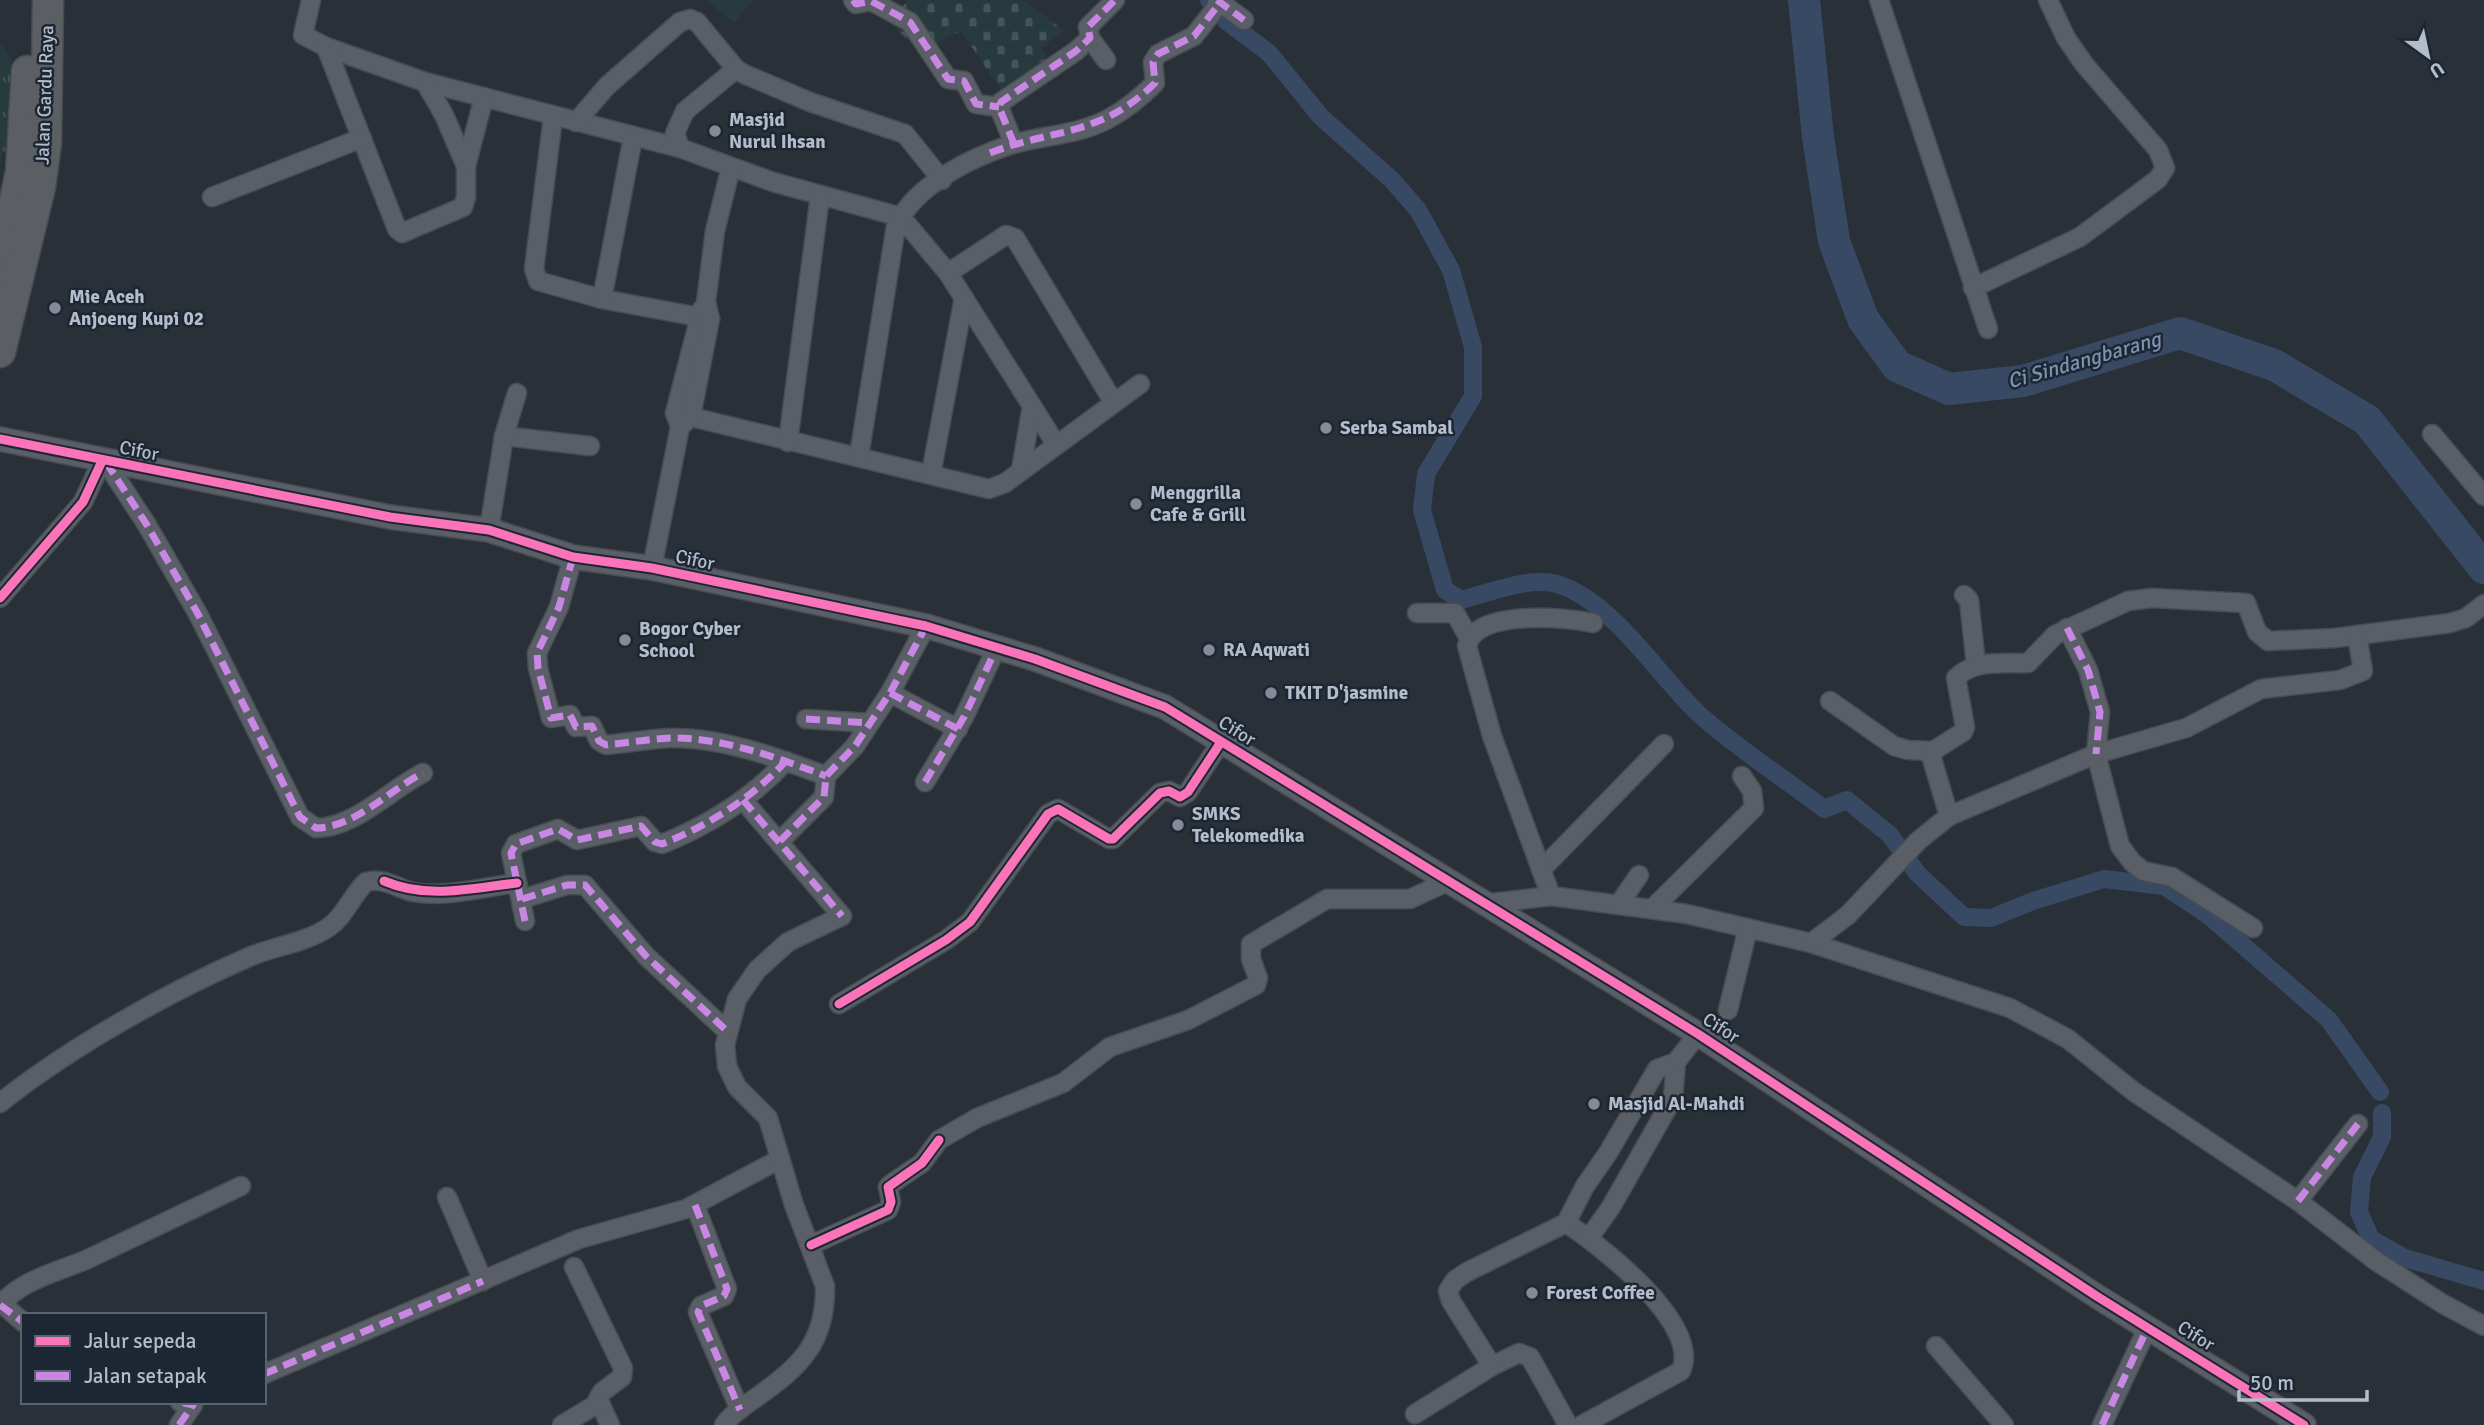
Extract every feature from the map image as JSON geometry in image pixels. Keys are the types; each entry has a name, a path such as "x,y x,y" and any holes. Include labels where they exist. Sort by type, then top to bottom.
{"highway":[{"name":"Jalan Gardu Raya","path":"0,271 21,172 29,0"},
{"name":"Jalan Gardu Raya","path":"0,352 33,223 46,143 48,0"}],"street":[{"path":"311,0 303,35 326,47 425,82 680,148 820,196 901,217 948,273 1056,444"},
{"path":"853,0 856,4 872,1 910,22 948,79 964,81 976,104 999,107"},
{"path":"1106,60 1090,38 1088,27 1115,0"},
{"path":"1879,0 1988,329"},
{"path":"1973,288 2080,237 2158,179 2165,168 2158,150 2066,38 2048,0"},
{"path":"859,456 896,226 901,217 960,165 1014,144 1074,132 1108,120 1155,83 1153,62 1158,54 1195,36 1218,2 1244,20"},
{"path":"576,122 607,86 680,22 690,19 697,22 736,69 785,93 905,134 942,180"},
{"path":"999,107 1005,98 1076,51 1090,38"},
{"path":"326,47 397,229 402,233 459,211 466,197 466,166 484,97"},
{"path":"680,148 675,133 685,111 736,69"},
{"path":"425,82 444,115 466,166"},
{"path":"999,107 1014,144"},
{"path":"553,117 534,275 538,281 602,299 705,313"},
{"path":"602,299 633,137"},
{"path":"212,197 362,138"},
{"path":"652,568 705,313 715,231 731,167"},
{"path":"788,442 820,196"},
{"path":"948,273 1006,234 1015,237 1114,402"},
{"path":"931,474 964,298"},
{"path":"682,418 859,456 989,489 1005,484 1139,384"},
{"path":"489,530 504,436 517,393"},
{"path":"1021,470 1032,406"},
{"path":"2432,434 2484,496"},
{"path":"504,436 590,446"},
{"name":"Cifor","path":"0,439 104,462 390,517 489,530 573,557 652,568 926,626 997,647 1165,707 1698,1034 2304,1425"},
{"path":"0,598 83,502 104,462 148,525 198,614 300,817 316,828 332,825 356,814 423,773"},
{"path":"573,557 559,607 537,653 538,668 551,719 570,715 576,727 593,726 599,741 606,745 693,739 786,761 826,776"},
{"path":"1964,596 1969,600 1976,665"},
{"path":"1830,701 1894,746 1908,750 1933,751 1963,732 1965,721 1956,678 1976,665 2028,663 2036,657 2042,646 2067,628 2128,601 2152,598 2246,603 2257,632 2268,641 2357,635 2451,623 2466,618 2484,604"},
{"path":"1416,613 1455,612 1469,638"},
{"path":"1551,896 1471,669 1467,646 1469,638 1483,626 1548,616 1593,623"},
{"path":"780,841 824,797 826,776 855,746 890,693 926,626"},
{"path":"2067,628 2088,670 2100,712 2096,754 2120,846 2143,871 2172,877 2253,928"},
{"path":"1811,943 1848,915 1918,841 1949,816 2096,754 2186,728 2261,689 2340,680 2356,675 2363,671 2357,635"},
{"path":"925,782 958,729 997,647"},
{"path":"890,693 958,729"},
{"path":"806,719 870,723"},
{"path":"839,1004 970,922 1048,814 1058,809 1113,839 1160,793 1169,791 1180,797 1188,792 1220,742"},
{"path":"1541,870 1664,744"},
{"path":"1933,751 1932,759 1949,816"},
{"path":"525,921 512,847 558,829 577,840 641,826 655,842 662,844 721,815 762,787 786,761"},
{"path":"1653,908 1754,808 1752,791 1742,776"},
{"path":"724,1425 796,1366 818,1337 825,1286 768,1118 737,1087 727,1066 727,1031 737,999 774,953 821,924 842,916 743,800"},
{"path":"1619,904 1639,875"},
{"path":"0,1103 24,1084 134,1015 248,957 316,935 330,926 366,882 375,880 430,894 520,891 575,883 585,885 646,956 727,1031"},
{"path":"811,1245 888,1210 891,1207 888,1191 891,1184 922,1163 939,1140 977,1118 1063,1083 1110,1047 1188,1020 1256,985 1258,978 1251,959 1251,944 1315,903 1327,899 1409,899 1449,881"},
{"path":"1484,904 1551,896 1653,908 1811,943 2010,1008 2068,1039 2133,1091 2298,1201 2388,1268 2484,1326"},
{"path":"1728,1010 1748,928"},
{"path":"1492,1366 1451,1301 1448,1291 1450,1285 1467,1272 1566,1223 1585,1186 1608,1153 1657,1069 1676,1062 1698,1034"},
{"path":"1589,1238 1611,1207 1673,1098 1676,1062"},
{"path":"2298,1201 2358,1124"},
{"path":"266,1373 579,1239 695,1205 780,1159"},
{"path":"21,1320 0,1304 18,1289 53,1271 86,1260 241,1186"},
{"path":"447,1198 483,1281"},
{"path":"695,1205 727,1289 724,1296 701,1306 698,1312 740,1410"},
{"path":"1566,1223 1589,1238 1657,1299 1674,1327 1685,1361 1681,1371 1582,1425"},
{"path":"575,1267 623,1368 622,1377 602,1392 600,1402 610,1425"},
{"path":"2102,1425 2148,1326"},
{"path":"1936,1346 2004,1425"},
{"path":"1415,1414 1492,1366 1519,1353 1530,1357 1567,1425"},
{"path":"562,1425 600,1402"},
{"path":"179,1425 190,1404"}],"green space":[{"path":"706,0 753,0 734,23"},
{"path":"908,0 1024,0 1064,31 1041,48 1047,58 1000,89 961,31 920,51 872,6 899,10"},
{"path":"0,44 13,64 17,104 14,143 2,154 0,166"}],"waterway":[{"path":"1209,0 1225,20 1269,53 1321,117 1392,180 1418,210 1451,270 1473,347 1473,396 1426,474 1422,510 1445,590 1461,600 1510,586 1549,582 1580,594 1617,624 1684,699 1715,728 1824,809 1847,800 1890,835 1917,873 1964,917 1991,918 2033,901 2104,879 2164,886 2208,915 2329,1020 2380,1092"},
{"name":"Ci Sindangbarang","path":"1804,0 1818,137 1834,241 1863,319 1897,366 1949,389 2023,381 2180,333 2274,365 2367,420 2484,568"},
{"path":"2382,1113 2382,1137 2362,1177 2359,1212 2371,1239 2405,1258 2484,1281"}],"marked path":[{"path":"853,0 856,4 871,1 910,22 948,79 964,81 976,104 999,107"},
{"path":"1014,144 999,107 1001,102 1076,51 1090,38 1088,27 1115,0"},
{"path":"1217,0 1244,20"},
{"path":"990,153 1076,129 1115,113 1135,100 1155,83 1153,62 1158,54 1194,36 1219,4"},
{"path":"106,462 147,525 198,614 300,817 316,828 344,822 423,773"},
{"path":"573,557 559,607 537,653 538,668 551,718 570,715 576,727 592,726 599,741 606,745 670,738 710,741 769,756 826,776"},
{"path":"780,841 824,797 826,776 855,746 890,693 926,626"},
{"path":"2067,628 2088,670 2100,712 2096,754"},
{"path":"925,782 964,717 997,647"},
{"path":"890,693 958,729"},
{"path":"806,719 870,723"},
{"path":"525,921 511,853 516,844 558,829 577,840 641,826 655,842 662,844 696,828 744,799 786,761"},
{"path":"743,800 842,916"},
{"path":"522,899 567,885 585,885 646,956 727,1031"},
{"path":"2298,1201 2358,1124"},
{"path":"695,1205 727,1289 724,1296 701,1306 698,1312 740,1410"},
{"path":"266,1373 483,1281"},
{"path":"0,1305 21,1321"},
{"path":"2102,1425 2148,1327"},
{"path":"179,1425 193,1405 189,1404"}],"cycle path":[{"path":"0,439 390,517 489,530 573,557 652,568 926,626 1035,659 1165,707 1698,1034 2098,1297 2304,1425"},
{"path":"0,598 83,502 102,461"},
{"path":"839,1004 946,940 970,922 1048,814 1058,809 1113,839 1160,793 1169,791 1180,797 1188,792 1221,742"},
{"path":"384,881 401,887 434,891 467,890 517,883"},
{"path":"811,1245 888,1210 891,1202 888,1187 922,1163 939,1140"}],"place":[{"name":"Masjid Nurul Ihsan","path":"715,131"},
{"name":"Mie Aceh Anjoeng Kupi 02","path":"55,308"},
{"name":"Serba Sambal","path":"1326,428"},
{"name":"Menggrilla Cafe & Grill","path":"1136,504"},
{"name":"Bogor Cyber School","path":"625,640"},
{"name":"RA Aqwati","path":"1209,650"},
{"name":"TKIT D'jasmine","path":"1271,693"},
{"name":"SMKS Telekomedika","path":"1178,825"},
{"name":"Masjid Al-Mahdi","path":"1594,1104"},
{"name":"Forest Coffee","path":"1532,1293"}]}
